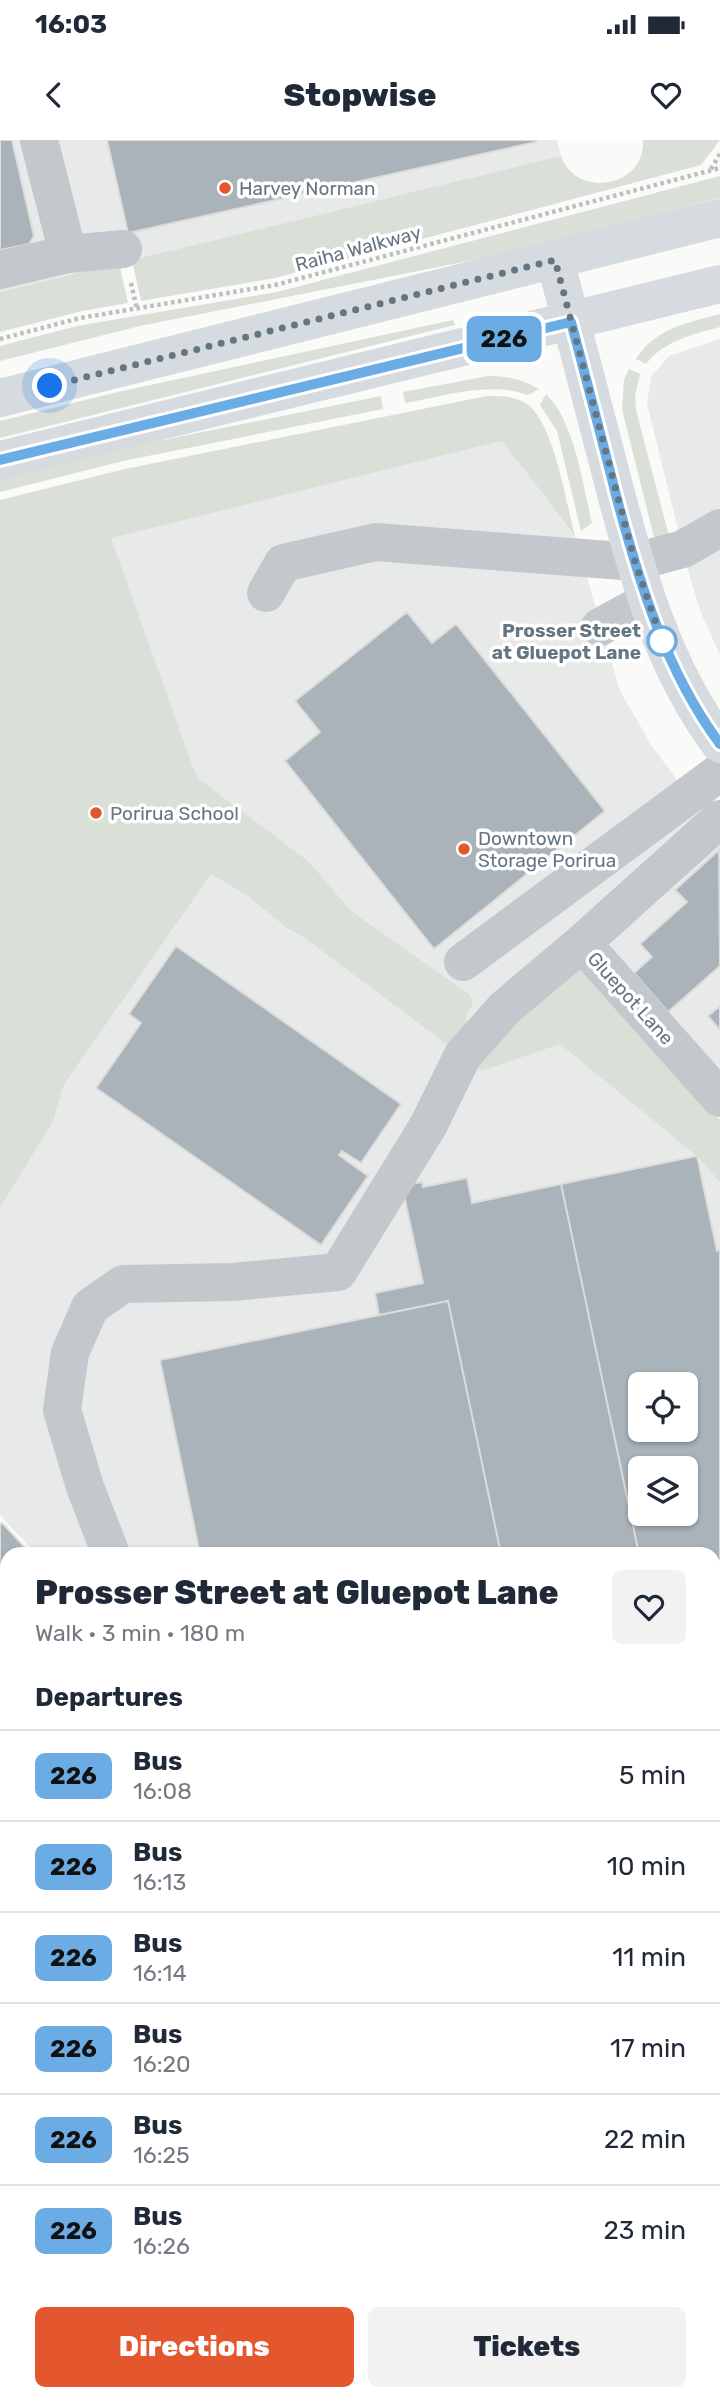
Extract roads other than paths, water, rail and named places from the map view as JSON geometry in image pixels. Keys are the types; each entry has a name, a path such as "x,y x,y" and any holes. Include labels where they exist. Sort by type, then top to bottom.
{"main road":[{"path":"0,398 720,218"},
{"path":"555,260 646,602 679,678 720,744"},
{"path":"0,460 720,284"}],"street":[{"path":"39,140 68,254"},
{"path":"0,270 68,254 123,249"},
{"path":"266,593 283,563 376,542 635,562 683,549 720,528"},
{"path":"600,627 646,602"},
{"path":"463,962 720,772"},
{"name":"Gluepot Lane","path":"720,819 582,943 720,1098"},
{"path":"108,1547 85,1486 62,1410 69,1353 90,1307 123,1284 233,1282 338,1272 428,1126 463,1055 505,1008 582,943"}],"place":[{"name":"Harvey Norman","path":"225,188"},
{"name":"Prosser Street at Gluepot Lane","path":"662,641"},
{"name":"Porirua School","path":"96,813"},
{"name":"Downtown Storage Porirua","path":"464,849"}]}
